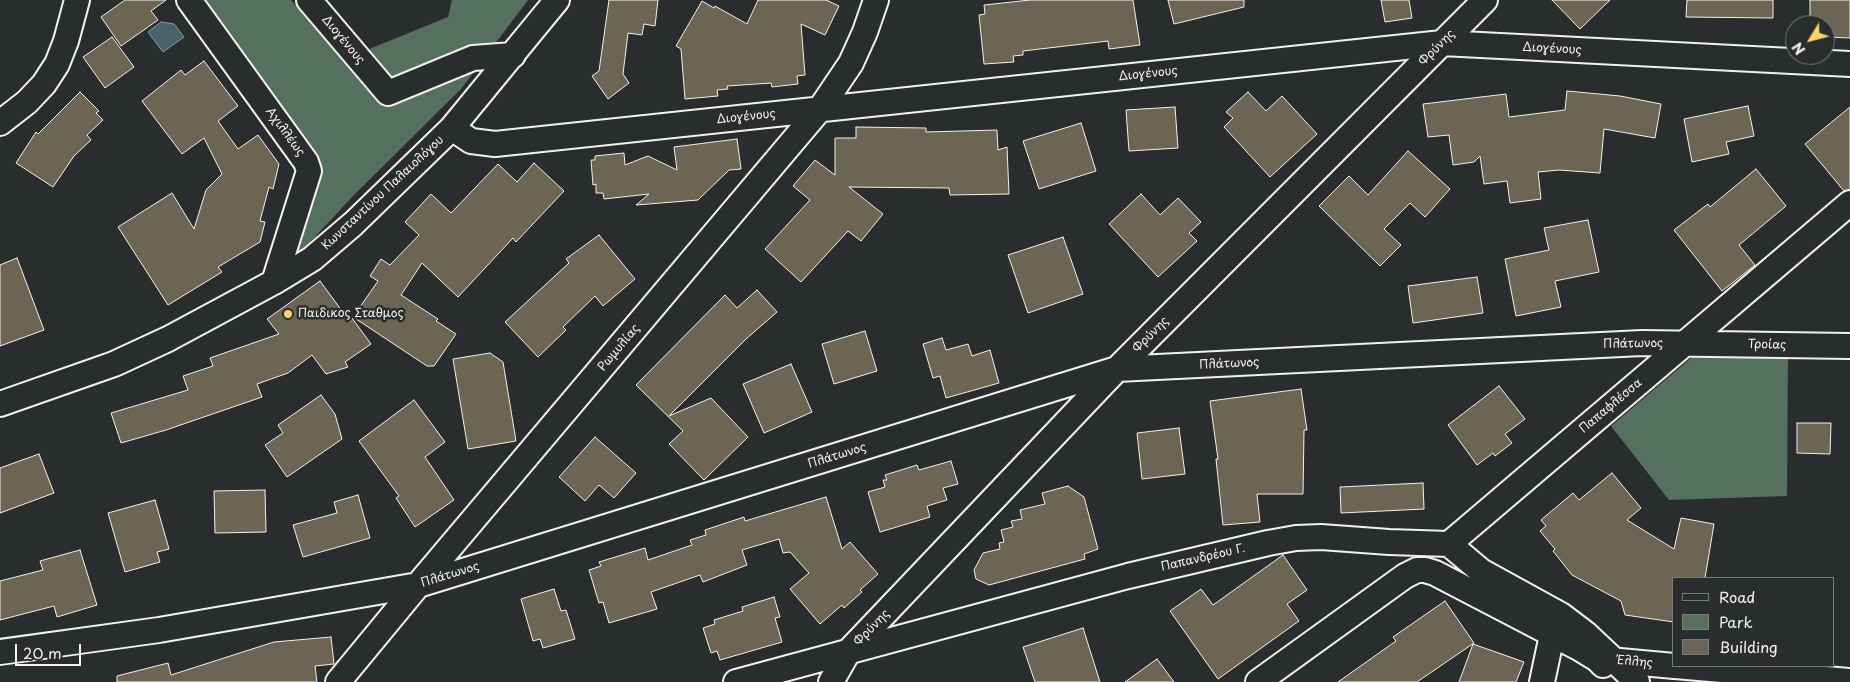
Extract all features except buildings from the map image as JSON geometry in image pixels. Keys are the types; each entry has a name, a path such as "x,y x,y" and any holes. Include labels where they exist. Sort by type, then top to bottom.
{"street":[{"path":"0,123 27,102 44,84 57,64 66,41 77,0"},
{"name":"Αχιλλέως","path":"189,0 306,162 309,171 274,282"},
{"name":"Διογένους","path":"309,0 388,93 473,58 513,55"},
{"name":"Κωνσταντίνου Παλαιολόγου","path":"0,404 114,364 168,339 274,282 312,259 353,224 452,128 558,0"},
{"name":"Ρωμυλίας","path":"338,682 820,109 851,63 866,32 876,0"},
{"name":"Φρύνης","path":"831,682 848,652 1117,370 1485,0"},
{"name":"Διογένους","path":"452,128 472,141 495,144 1442,43 1850,64"},
{"name":"Παπαφλέσσα","path":"1449,544 1850,203"},
{"name":"Πλάτωνος","path":"0,652 159,630 418,585 1117,370 1623,344 1685,344"},
{"name":"Τροίας","path":"1685,344 1850,346"},
{"name":"Παπανδρέου Γ.","path":"736,682 1128,576 1268,543 1296,538 1322,537 1449,544"},
{"path":"1388,542 1402,554 1405,562 1405,576"},
{"path":"1449,544 1458,586"},
{"path":"1449,544 1481,571 1561,615 1586,634 1610,667"},
{"path":"1258,682 1405,576 1417,570 1435,573 1637,682"},
{"path":"1542,682 1552,635"},
{"name":"Έλλης","path":"1610,667 1672,666"},
{"name":"Έλλης","path":"1686,667 1850,682"}],"green space":[{"path":"201,0 291,0 348,66 362,52 448,17 452,0 528,0 461,89 354,195 300,253 292,249 319,167 313,148"},
{"path":"1703,348 1788,354 1787,496 1669,500 1611,426"}],"water":[{"path":"161,22 174,24 184,37 163,52 148,32"}],"place":[{"name":"Παιδικος Σταθμος","path":"288,314"}]}
